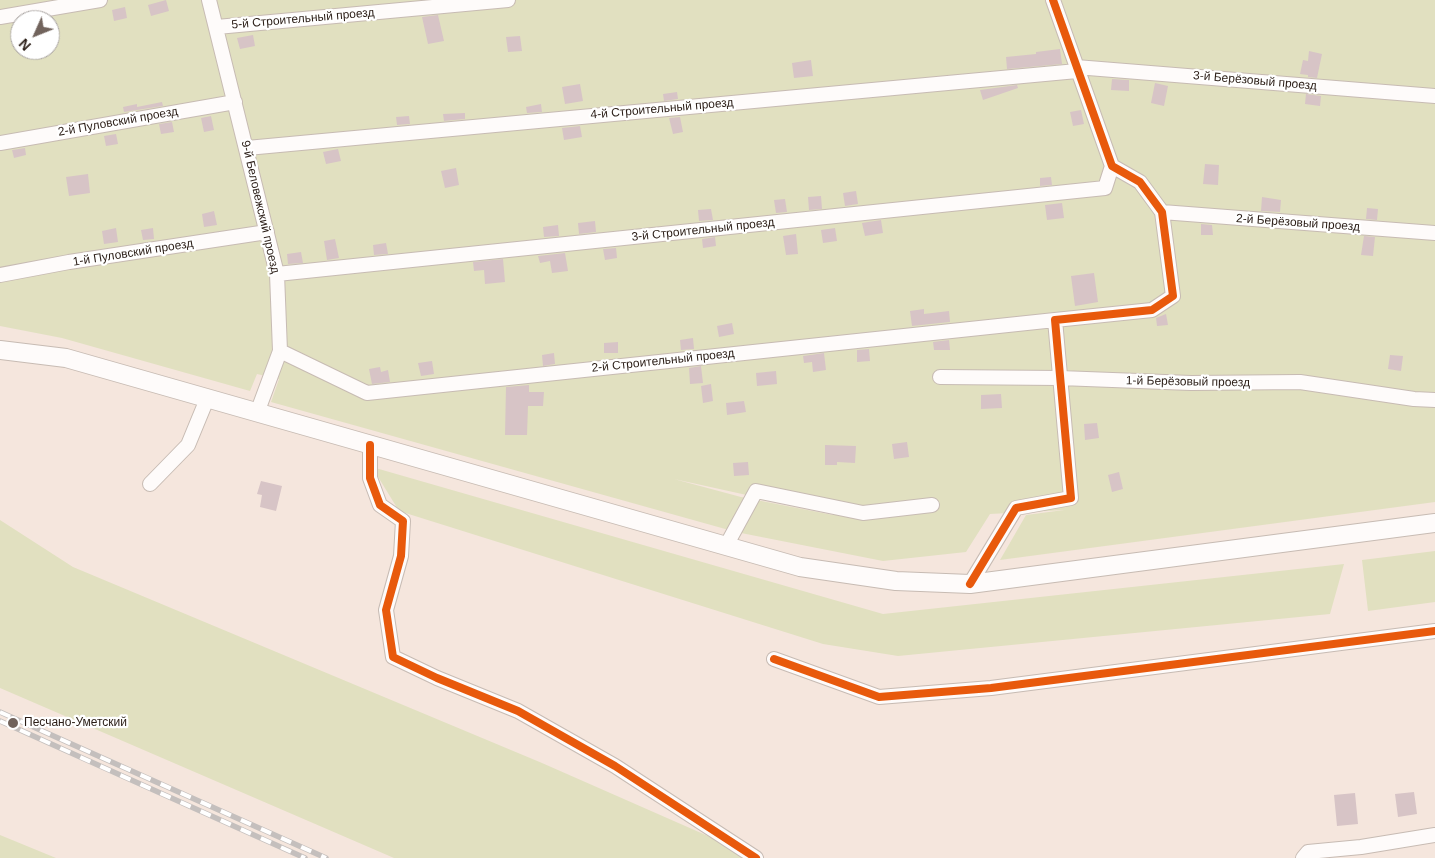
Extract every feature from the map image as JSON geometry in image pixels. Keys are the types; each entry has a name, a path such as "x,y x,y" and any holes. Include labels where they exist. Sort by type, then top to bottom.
{"main road":[{"path":"0,350 66,358 800,567 896,581 970,584 1435,523"}],"street":[{"path":"0,17 100,0"},
{"name":"9-й Беловежский проезд","path":"210,0 277,274 280,352 257,413"},
{"name":"5-й Строительный проезд","path":"217,27 508,0"},
{"path":"1053,0 1112,166 1140,182 1162,212"},
{"name":"3-й Берёзовый проезд","path":"1076,69 1435,96"},
{"name":"4-й Строительный проезд","path":"246,148 1076,69"},
{"name":"2-й Пуловский проезд","path":"0,143 235,102"},
{"name":"3-й Строительный проезд","path":"277,274 1105,188 1112,166"},
{"name":"2-й Берёзовый проезд","path":"1162,212 1435,234"},
{"name":"2-й Строительный проезд","path":"280,352 367,393 1152,310 1173,296 1162,212"},
{"name":"1-й Пуловский проезд","path":"0,275 69,262 267,232"},
{"path":"970,584 1016,508 1071,498 1055,320"},
{"name":"1-й Берёзовый проезд","path":"940,377 1060,378 1191,384 1300,382 1414,399 1435,400"},
{"path":"150,484 188,445 206,399"},
{"path":"370,445 370,478 380,505 402,521 401,556 386,610 393,657 437,678 518,711 615,766 756,858"},
{"path":"726,546 756,491 863,513 932,505"},
{"path":"774,659 879,697 991,688 1435,631"},
{"path":"1303,858 1308,852 1361,847 1435,835"}],"green space":[{"path":"0,0 1435,0 1435,502 1000,560 1026,515 1064,510 990,514 966,552 883,561 736,532 271,402 279,379 257,374 250,391 62,338 0,326","holes":["674,479 833,514 741,497"]},
{"path":"372,467 883,614 1344,564 1330,614 898,656 823,644 399,511"},
{"path":"0,520 73,567 542,763 758,858 394,858 0,688"},
{"path":"1435,551 1435,602 1368,611 1362,560"},
{"path":"0,835 56,858 0,858"}],"building":[{"path":"166,0 169,11 151,16 148,5"},
{"path":"125,7 127,18 114,21 112,10"},
{"path":"438,15 444,41 428,44 422,17"},
{"path":"253,35 255,46 240,49 237,38"},
{"path":"520,36 522,51 508,52 506,37"},
{"path":"1060,49 1062,64 1007,69 1006,57"},
{"path":"1309,51 1322,54 1317,78 1300,74 1303,60 1308,61"},
{"path":"811,60 813,76 794,78 792,63"},
{"path":"1112,79 1129,80 1129,91 1111,90"},
{"path":"1155,83 1168,86 1164,106 1151,103"},
{"path":"580,84 583,101 565,104 562,87"},
{"path":"1017,85 1018,88 983,100 980,90"},
{"path":"677,92 678,99 664,101 663,94"},
{"path":"1306,94 1321,96 1320,106 1305,104"},
{"path":"162,102 163,106 124,112 123,107 137,104 137,107"},
{"path":"541,104 542,112 527,113 526,107"},
{"path":"1081,110 1084,124 1073,126 1070,112"},
{"path":"465,113 465,119 444,121 443,114"},
{"path":"211,116 214,130 204,132 201,118"},
{"path":"409,116 410,124 397,125 396,117"},
{"path":"680,117 683,132 673,134 669,118"},
{"path":"172,122 174,132 161,134 159,124"},
{"path":"580,126 582,137 564,140 562,128"},
{"path":"116,134 118,144 106,146 104,136"},
{"path":"25,148 26,155 14,158 12,150"},
{"path":"338,149 341,161 326,164 323,152"},
{"path":"1205,164 1219,165 1218,185 1203,184"},
{"path":"456,168 459,185 445,188 441,171"},
{"path":"88,174 90,193 69,196 66,177"},
{"path":"1051,177 1052,185 1040,186 1040,178"},
{"path":"856,191 858,204 845,206 843,193"},
{"path":"821,196 822,209 809,210 808,197"},
{"path":"1262,197 1281,200 1280,212 1261,211"},
{"path":"785,199 787,212 776,213 774,200"},
{"path":"1062,203 1064,218 1047,220 1045,205"},
{"path":"1367,208 1378,209 1377,220 1366,219"},
{"path":"711,209 713,220 699,221 698,210"},
{"path":"214,211 217,225 204,227 202,214"},
{"path":"881,220 883,233 865,236 862,223"},
{"path":"595,221 596,232 579,234 578,223"},
{"path":"1201,224 1212,225 1213,235 1201,235"},
{"path":"558,225 559,236 544,237 543,227"},
{"path":"116,228 118,242 104,244 102,231"},
{"path":"153,228 154,239 143,240 141,230"},
{"path":"835,228 837,241 823,243 821,230"},
{"path":"796,234 798,254 786,255 783,236"},
{"path":"1364,236 1375,237 1373,256 1361,255"},
{"path":"715,237 716,246 703,248 702,239"},
{"path":"335,239 339,258 327,260 324,241"},
{"path":"386,243 388,254 374,255 373,245"},
{"path":"616,248 617,258 605,260 603,249"},
{"path":"301,252 303,263 288,264 287,254"},
{"path":"565,253 568,271 552,273 550,261 540,263 538,256"},
{"path":"503,259 505,282 485,284 484,270 474,271 473,262"},
{"path":"1094,273 1098,302 1075,306 1071,276"},
{"path":"924,309 924,314 949,311 950,322 912,326 910,311"},
{"path":"1166,314 1168,325 1157,326 1156,318"},
{"path":"732,323 734,334 719,337 717,326"},
{"path":"693,338 694,349 681,350 680,340"},
{"path":"949,340 950,350 934,350 933,342"},
{"path":"618,342 618,353 604,353 604,343"},
{"path":"869,349 870,361 857,362 857,350"},
{"path":"554,353 555,364 543,366 542,355"},
{"path":"824,353 826,370 813,372 812,362 804,363 803,356"},
{"path":"1390,355 1403,356 1401,371 1388,369"},
{"path":"432,361 434,374 421,376 418,363"},
{"path":"701,366 703,383 690,384 689,368"},
{"path":"380,367 381,372 388,370 390,382 372,384 369,369"},
{"path":"776,371 777,384 757,386 756,373"},
{"path":"711,384 713,401 703,403 701,386"},
{"path":"529,385 529,392 544,392 543,406 528,406 527,435 505,435 506,387"},
{"path":"1001,394 1002,408 981,409 981,395"},
{"path":"744,401 746,412 727,415 726,403"},
{"path":"1097,423 1099,438 1085,440 1084,424"},
{"path":"907,442 909,457 894,459 892,444"},
{"path":"825,445 856,446 855,463 837,462 837,465 825,465"},
{"path":"748,462 749,475 734,476 733,463"},
{"path":"1119,472 1123,489 1112,492 1108,475"},
{"path":"261,481 282,486 276,511 260,507 262,495 257,494"},
{"path":"1414,792 1417,814 1398,817 1395,794"},
{"path":"1355,793 1358,824 1337,826 1334,795"}],"railway":[{"path":"0,712 326,858"},
{"path":"0,721 305,858"}],"cycle path":[{"path":"970,584 1016,508 1071,498 1055,320 1152,310 1173,296 1162,212 1140,182 1112,166 1053,0"},
{"path":"370,445 370,478 380,505 403,521 401,556 386,610 393,657 437,678 518,711 615,766 756,858"},
{"path":"774,659 879,697 991,688 1435,631"}],"place":[{"name":"Песчано-Уметский","path":"13,723"}]}
